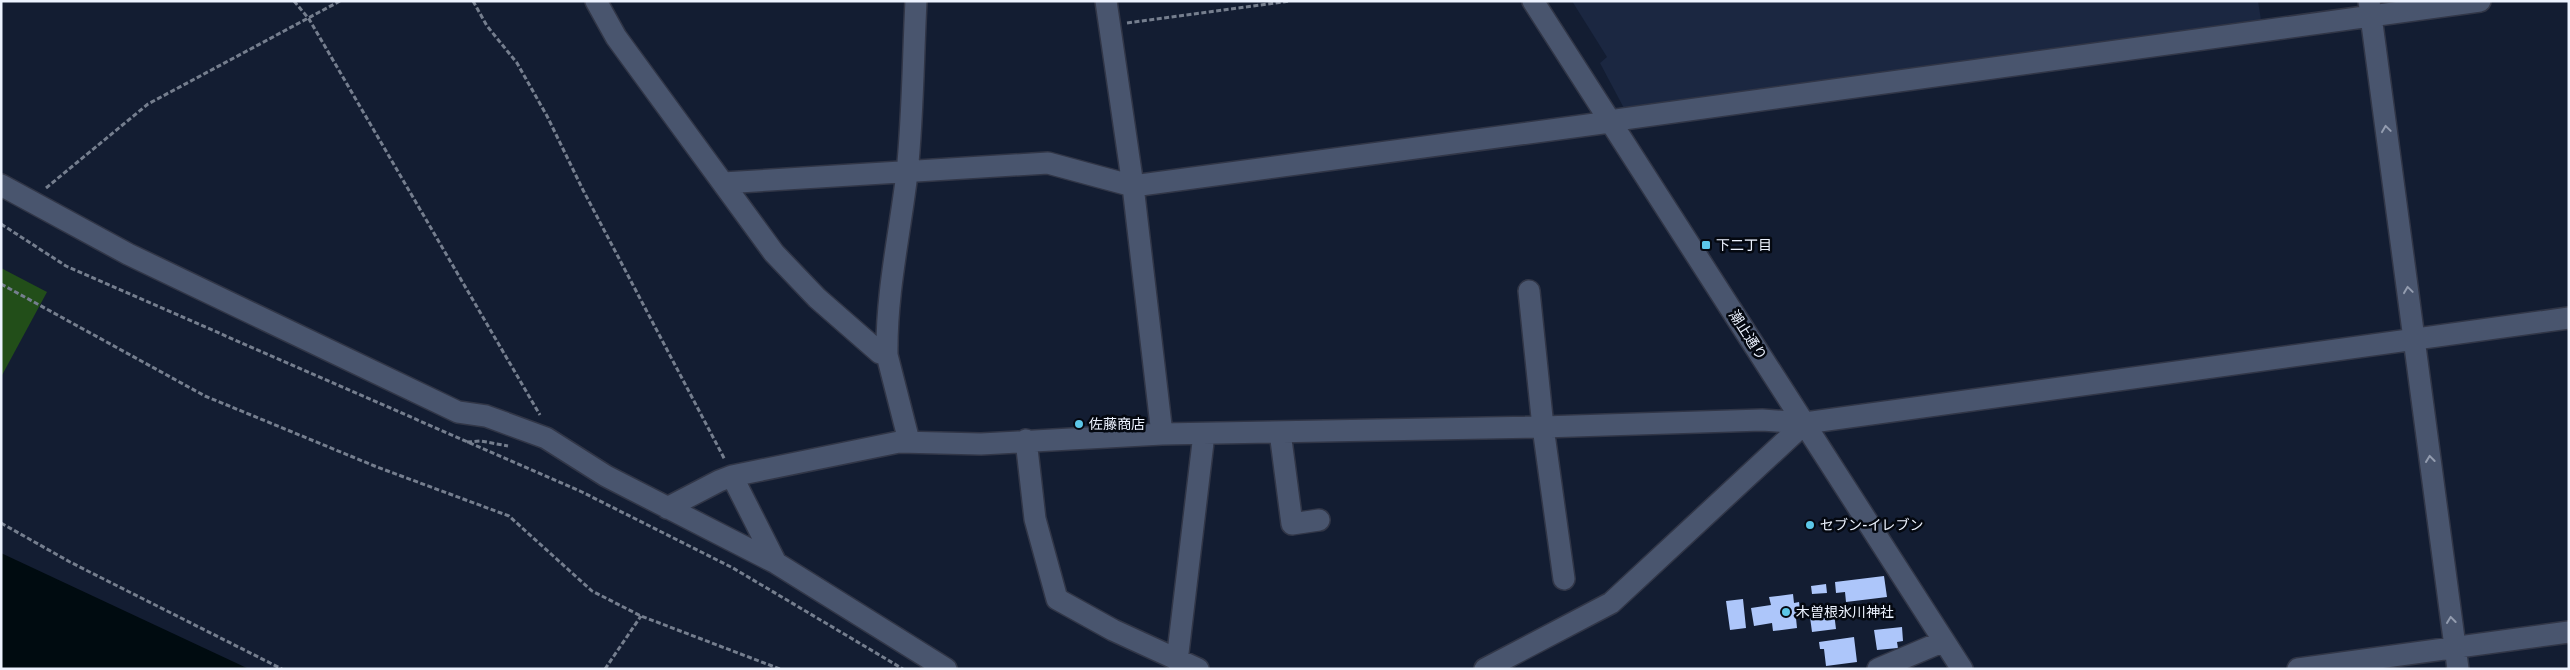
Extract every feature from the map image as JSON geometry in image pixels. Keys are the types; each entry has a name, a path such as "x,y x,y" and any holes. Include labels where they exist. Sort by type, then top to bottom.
{"street":[{"path":"596,1 616,36 774,253 804,285 880,353 887,354"},
{"path":"909,441 887,354 892,278 907,172 916,1"},
{"path":"1106,1 1132,186 1162,434"},
{"name":"潮止通り","path":"1534,1 1962,669"},
{"path":"723,183 1048,163 1132,186 1610,122 2370,9 2480,1"},
{"path":"2370,9 2458,669"},
{"path":"1,185 128,254 458,412 486,416 546,438 606,476 776,563 946,669"},
{"path":"1529,291 1564,580"},
{"path":"666,508 732,476 829,454 909,441 982,444 1026,440 1094,439 1162,434 1544,427 1762,420 1804,423 2569,318"},
{"path":"1485,669 1610,603 1804,423"},
{"path":"1280,432 1292,524 1319,520"},
{"path":"1169,662 1204,434"},
{"path":"1026,440 1035,519 1056,599 1169,662 1198,669"},
{"path":"732,476 776,563"},
{"path":"2298,669 2569,632"},
{"path":"1878,669 1944,641"}],"path":[{"path":"294,1 309,19 543,420"},
{"path":"30,201 148,104 340,1"},
{"path":"472,1 487,26 517,63 547,116 583,190 638,292 732,476"},
{"path":"1110,26 1290,1"},
{"path":"1,224 66,266 582,492 733,568 903,669"},
{"path":"1,284 205,396 377,467 508,516 592,591 641,616 780,669"},
{"path":"1,523 70,562 282,669"},
{"path":"605,669 641,616"}],"shaded area":[{"path":"1572,1 2258,1 2261,20 1626,112 1600,63 1607,57"},
{"path":"1,553 249,669 1,669"}],"green space":[{"path":"1,268 47,292 1,377"}],"building":[{"path":"1884,576 1887,597 1846,602 1845,592 1836,593 1835,582"},
{"path":"1826,584 1827,593 1812,594 1811,586"},
{"path":"1793,594 1794,603 1799,602 1801,617 1796,618 1797,628 1773,631 1772,623 1754,626 1751,608 1771,605 1769,597"},
{"path":"1743,599 1746,628 1730,630 1726,601"},
{"path":"1834,613 1836,629 1812,632 1810,617"},
{"path":"1902,627 1903,641 1897,642 1898,648 1877,650 1874,630"},
{"path":"1854,637 1857,662 1826,666 1824,649 1820,649 1819,642"}],"place":[{"name":"下二丁目","path":"1706,245"},
{"name":"佐藤商店","path":"1079,424"},
{"name":"セブン-イレブン","path":"1810,525"},
{"name":"木曽根氷川神社","path":"1786,612"}]}
